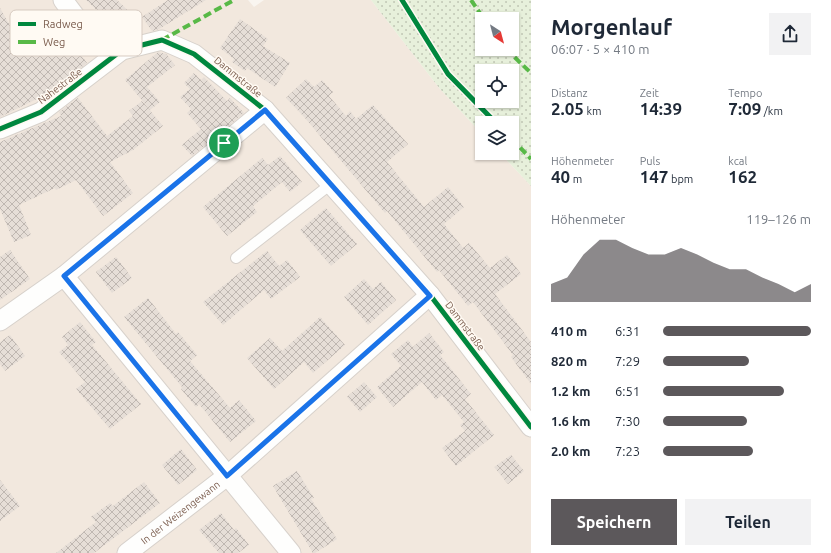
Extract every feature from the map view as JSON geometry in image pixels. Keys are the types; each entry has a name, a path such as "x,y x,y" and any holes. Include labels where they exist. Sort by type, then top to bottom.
{"street":[{"path":"63,0 70,10"},
{"name":"Nahestraße","path":"142,45 162,40 194,54"},
{"name":"Dammstraße","path":"194,54 265,110 430,296 531,428"},
{"name":"Nahestraße","path":"0,129 41,112 114,56"},
{"path":"0,321 64,276 265,110"},
{"path":"64,276 227,476 270,525 291,553"},
{"name":"In der Weizengewann","path":"128,553 227,476 430,296"}],"lane":[{"path":"236,258 331,184"}],"shaded area":[{"path":"0,0 248,0 254,7 264,0 371,0 440,89 475,126 475,160 507,160 531,186 531,553 0,553"}],"green space":[{"path":"371,0 531,0 531,186 507,160 519,160 519,116 475,116 475,126 440,89"}],"building":[{"path":"86,0 117,0 128,10 97,10"},
{"path":"168,0 206,0 159,29 152,31 142,17"},
{"path":"0,8 10,26 10,56 82,56 87,63 45,95 0,117"},
{"path":"240,19 268,39 263,46 290,63 275,87 247,68 245,71 232,62 234,59 220,48"},
{"path":"158,52 166,54 175,65 147,87 160,102 150,110 125,80"},
{"path":"194,73 201,80 204,77 227,101 230,98 244,113 192,156 182,145 201,129 187,113 191,109 180,97 190,89 184,83"},
{"path":"306,79 314,87 322,80 333,92 329,96 346,116 350,111 356,119 373,105 408,144 387,162 424,207 448,187 464,207 444,224 463,248 469,243 490,268 507,255 521,274 495,294 531,342 531,384 511,357 513,355 473,302 468,306 439,270 437,272 387,211 385,213 305,118 286,98"},
{"path":"78,98 107,136 133,116 129,111 142,101 163,126 133,150 110,162 133,193 103,216 76,180 56,190 55,188 19,205 31,235 14,242 0,209 0,142 61,116 59,112"},
{"path":"280,156 302,182 290,192 282,182 253,206 257,212 227,236 203,207 262,158 268,165"},
{"path":"326,208 357,244 331,266 300,230"},
{"path":"10,250 30,279 0,300 0,257"},
{"path":"267,251 279,266 287,260 300,277 271,299 264,290 223,325 203,302"},
{"path":"116,257 132,278 112,293 96,272"},
{"path":"364,279 373,289 381,282 396,300 368,325 344,297"},
{"path":"148,298 176,334 178,332 197,355 190,361 230,408 239,400 256,421 230,442 199,404 196,407 181,389 182,387 124,317"},
{"path":"320,317 345,345 313,373 304,362 274,389 247,358 270,338 282,351"},
{"path":"80,322 96,342 92,345 141,404 110,429 76,389 85,382 59,352 68,345 62,337"},
{"path":"429,333 444,352 440,355 471,394 465,399 494,435 456,466 442,448 465,431 460,425 464,422 442,395 436,400 422,382 393,407 377,387 401,366 391,354 408,340 413,347"},
{"path":"10,335 25,356 5,371 0,364 0,342"},
{"path":"364,382 377,397 360,412 347,397"},
{"path":"181,449 197,470 178,485 162,465"},
{"path":"511,455 524,471 508,484 494,467"},
{"path":"297,471 314,498 311,499 337,539 315,553 313,553 273,486"},
{"path":"0,480 20,506 0,521"},
{"path":"144,482 160,503 94,553 56,553 96,522 91,517 110,503 113,506"},
{"path":"221,513 234,530 236,528 249,545 238,553 219,553 199,530"}],"marked path":[{"path":"162,40 234,0"},
{"path":"471,0 479,12"},
{"path":"513,56 531,73"},
{"path":"519,146 531,159"}],"cycle path":[{"path":"402,0 448,74 489,116"},
{"path":"142,45 162,40 194,54 265,110 430,295 531,427"},
{"path":"0,129 41,112 114,56"}],"route":[{"path":"265,110 430,296 227,476 64,276 224,143 265,110"}]}
